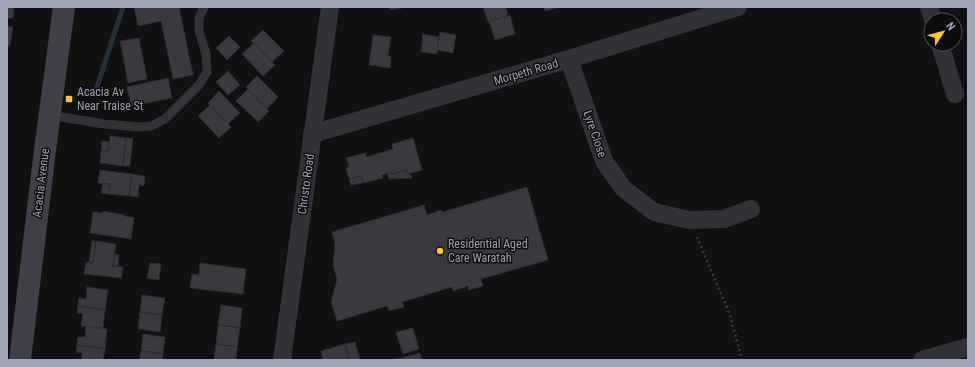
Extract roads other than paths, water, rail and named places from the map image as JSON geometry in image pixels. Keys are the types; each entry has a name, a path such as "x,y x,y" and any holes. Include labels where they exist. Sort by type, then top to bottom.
{"street":[{"name":"Acacia Avenue","path":"20,360 49,116 64,7"},
{"name":"Christo Road","path":"282,360 330,7"},
{"name":"Morpeth Road","path":"312,134 569,59 738,7"},
{"path":"942,52 955,94"},
{"name":"Lyre Close","path":"569,59 604,161 623,188 654,212 689,220 724,219 751,209"},
{"path":"922,360 968,347"}],"lane":[{"path":"49,116 138,127 151,126 164,119 199,85 207,72 206,54 199,31 200,18 204,7"}],"waterway":[{"path":"96,90 123,7"}],"place":[{"name":"Acacia Av Near Traise St","path":"69,99"},
{"name":"Residential Aged Care Waratah","path":"440,251"}]}
